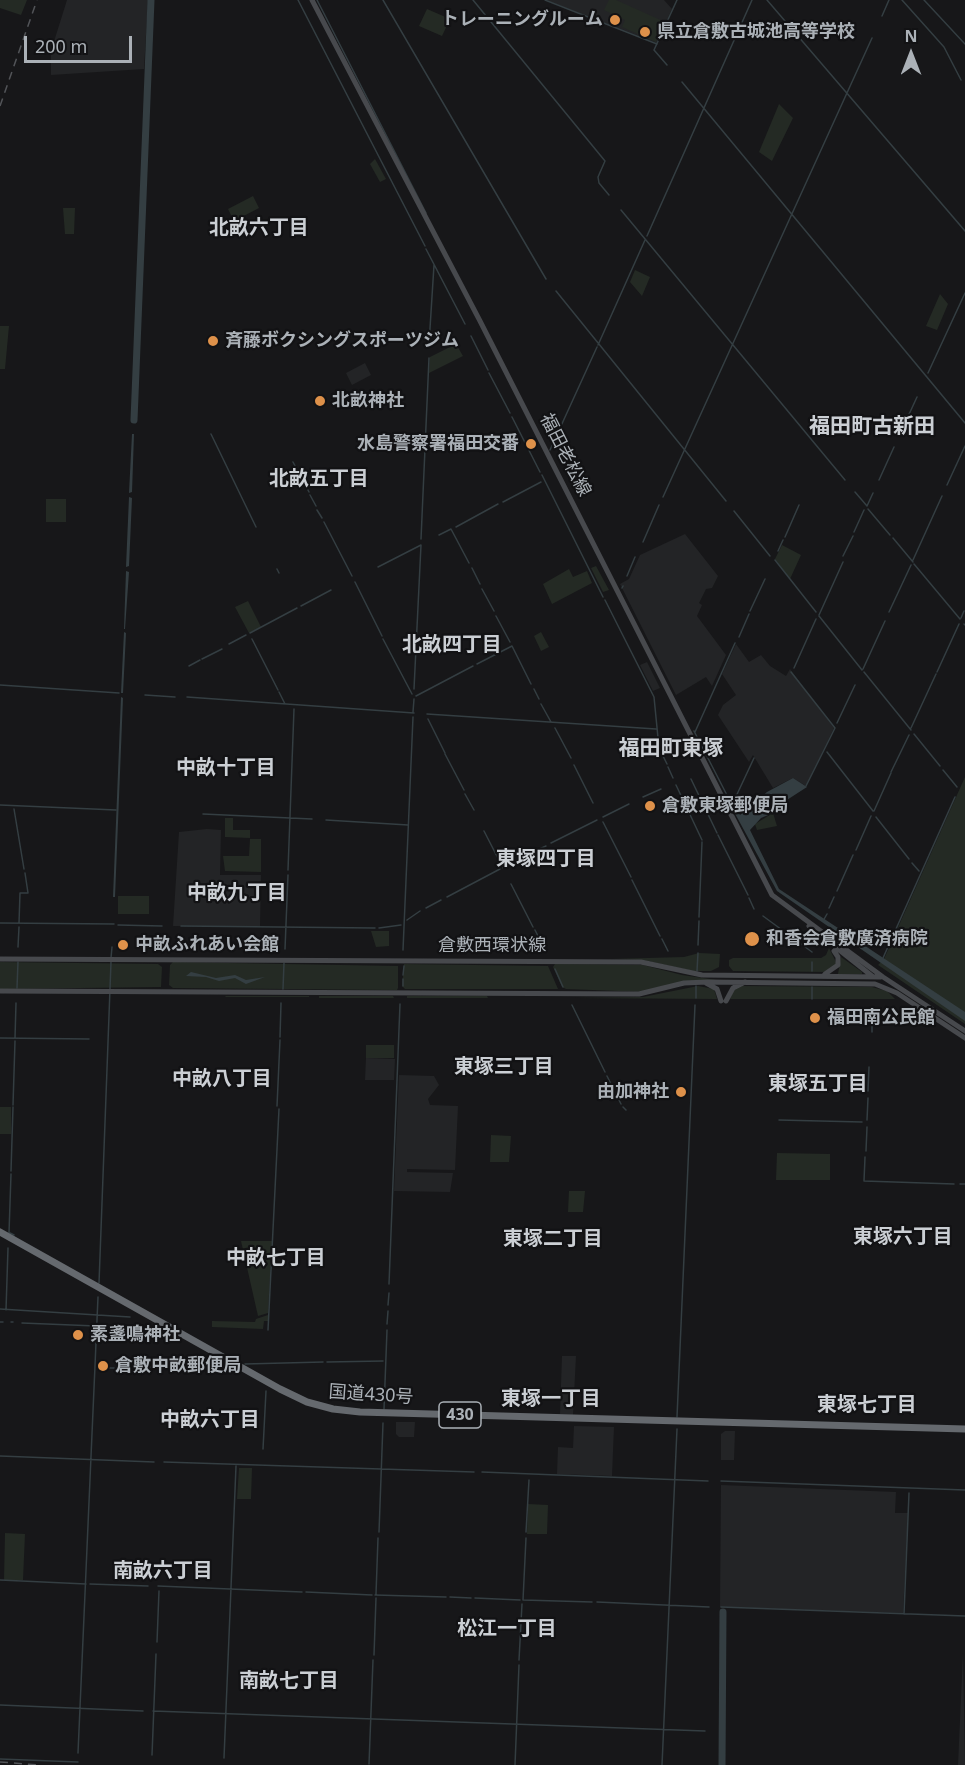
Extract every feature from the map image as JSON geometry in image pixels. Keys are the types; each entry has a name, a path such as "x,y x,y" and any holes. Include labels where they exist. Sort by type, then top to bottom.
{"highway":[{"name":"国道430号","path":"0,1232 286,1393 333,1409 360,1412 965,1431"},
{"name":"国道430号","path":"0,1237 284,1396 328,1413 381,1417 965,1431"}],"main road":[{"name":"福田老松線","path":"312,0 482,326 769,889 781,903 883,977"},
{"name":"福田老松線","path":"799,916 864,973"},
{"path":"811,975 830,973 838,965 838,957 828,943"},
{"path":"847,983 864,973 855,957"},
{"name":"倉敷西環状線","path":"0,959 641,962 702,975 864,973 883,977 965,1031"},
{"path":"873,976 965,1038"},
{"path":"0,991 639,994 701,982 749,981 879,984 897,993"},
{"path":"701,982 717,989 724,1001 732,988 749,981"}],"shaded area":[{"path":"0,0 27,0 21,15 0,8"},
{"path":"67,0 148,0 144,69 51,75 51,51"},
{"name":"県立倉敷古城池高等学校","path":"546,0 664,0 672,9 657,43"},
{"path":"609,0 616,0 665,22 656,42 622,27 625,20 604,10"},
{"path":"427,9 450,19 442,36 419,26"},
{"path":"779,104 793,118 772,161 759,152"},
{"path":"375,159 386,179 380,182 370,164"},
{"path":"253,196 259,208 234,221 228,209"},
{"path":"63,208 75,208 74,234 65,234"},
{"path":"635,270 650,277 642,296 630,282"},
{"path":"940,294 948,304 937,330 926,326"},
{"path":"0,326 9,326 5,369 0,369"},
{"path":"456,344 463,356 429,373 430,357"},
{"path":"365,363 371,375 352,385 346,373"},
{"path":"132,434 134,434 132,492 129,493"},
{"path":"129,497 132,498 129,566 126,567"},
{"path":"46,499 66,499 66,522 46,522"},
{"path":"685,534 718,576 712,588 706,589 699,603 702,605 697,616 726,655 712,686 706,677 676,695 620,584 629,579 640,555"},
{"path":"782,545 801,555 790,579 775,559"},
{"path":"596,566 609,590 603,592 591,568"},
{"path":"569,569 573,577 587,571 592,583 552,604 543,584"},
{"path":"126,571 129,572 124,629"},
{"path":"248,601 261,627 249,633 235,607"},
{"path":"124,632 126,633 123,693 121,693"},
{"path":"541,632 549,647 541,651 534,636"},
{"path":"736,644 749,662 761,655 770,666 786,676 790,669 834,728 806,786 793,778 773,788 753,755 749,762 718,715 723,705 736,695 722,674"},
{"path":"647,662 660,688 653,691 640,665"},
{"path":"121,697 123,698 115,897 113,897"},
{"path":"965,777 965,1024 878,965 884,959"},
{"path":"793,778 807,787 776,807 773,813 761,818 750,830 779,889 965,1012 965,1021 777,891 732,808 735,807 740,815 767,792"},
{"path":"773,813 777,826 757,830 755,824"},
{"path":"225,818 233,818 233,830 250,830 250,838 225,837"},
{"path":"221,830 220,875 261,875 260,927 173,926 179,832"},
{"path":"250,839 261,839 261,872 225,871 223,856 249,856"},
{"path":"118,896 149,896 149,914 118,914"},
{"path":"371,931 389,931 389,946 376,947"},
{"path":"829,948 837,964 827,972 733,971 729,966 729,960 733,958 821,958 826,955"},
{"path":"699,953 720,954 719,967 711,971 693,971 643,960 610,959 684,957"},
{"path":"841,957 862,972 862,974 838,974"},
{"path":"0,962 158,964 162,967 161,987 0,989"},
{"path":"173,962 398,966 398,988 397,990 173,988 169,985 170,965"},
{"path":"404,964 548,966 558,989 405,989 402,986"},
{"path":"555,964 643,965 682,975 717,980 644,992 566,989 562,987 553,967"},
{"path":"191,972 216,978 235,975 246,980 265,977 246,984 235,978 219,981 206,977 186,976"},
{"path":"698,986 714,989 717,999 574,998 643,997"},
{"path":"742,986 872,987 887,991 895,999 730,999 734,989"},
{"path":"309,996 309,997 226,997"},
{"path":"319,996 393,996 394,998 319,998"},
{"path":"407,996 487,996 488,998 407,998"},
{"path":"366,1045 394,1045 394,1058 366,1058"},
{"path":"366,1058 395,1059 394,1080 365,1080"},
{"path":"399,1075 434,1076 439,1085 428,1099 430,1105 458,1106 455,1170 407,1169 407,1172 453,1173 450,1192 394,1191"},
{"path":"0,1107 11,1107 11,1134 0,1134"},
{"path":"491,1135 511,1136 509,1162 490,1162"},
{"path":"777,1153 830,1154 830,1180 776,1180"},
{"path":"569,1191 585,1191 583,1212 568,1212"},
{"path":"241,1241 272,1241 268,1313 258,1316"},
{"path":"268,1315 268,1321 264,1321 263,1329 212,1327 212,1321 255,1322 256,1319"},
{"path":"562,1356 576,1356 573,1415 560,1414"},
{"path":"396,1422 415,1422 414,1437 399,1437 396,1434"},
{"path":"574,1426 614,1427 612,1476 557,1474 558,1447 573,1448"},
{"path":"725,1431 735,1431 734,1460 721,1460 721,1434"},
{"path":"239,1468 252,1468 251,1499 237,1499"},
{"path":"721,1485 896,1492 895,1513 908,1513 903,1613 720,1607"},
{"path":"528,1504 548,1505 547,1534 527,1534"},
{"path":"5,1533 25,1534 23,1580 4,1580"},
{"path":"963,1653 965,1765 958,1765"}],"waterway":[{"path":"134,420 151,0"},
{"path":"298,0 425,246"},
{"path":"317,0 426,213"},
{"path":"383,0 546,279"},
{"path":"473,0 605,161 598,177 599,183 609,195"},
{"path":"545,0 657,44"},
{"path":"667,65 654,50 677,0"},
{"path":"647,236 752,0"},
{"path":"767,0 965,231"},
{"path":"882,16 889,0"},
{"path":"902,0 944,47 961,80"},
{"path":"924,0 965,44"},
{"path":"663,497 872,38"},
{"path":"682,82 965,423"},
{"path":"621,210 845,480"},
{"path":"598,345 645,240"},
{"path":"426,249 465,324"},
{"path":"429,344 434,265"},
{"path":"556,291 726,501"},
{"path":"928,373 965,293"},
{"path":"471,336 488,370"},
{"path":"550,450 597,347"},
{"path":"421,539 429,358"},
{"path":"489,373 510,413"},
{"path":"899,436 917,397"},
{"path":"512,417 540,472"},
{"path":"211,434 256,527"},
{"path":"947,485 965,446"},
{"path":"879,480 894,447"},
{"path":"293,462 309,492"},
{"path":"542,475 603,597"},
{"path":"503,502 541,482"},
{"path":"855,492 867,506 873,493"},
{"path":"310,495 316,506"},
{"path":"913,560 942,496"},
{"path":"456,527 498,504"},
{"path":"643,542 659,505"},
{"path":"785,537 799,505"},
{"path":"868,509 890,535"},
{"path":"317,510 322,518"},
{"path":"854,532 864,510"},
{"path":"734,511 770,556"},
{"path":"324,522 352,576"},
{"path":"439,535 451,529 469,563"},
{"path":"843,556 853,536"},
{"path":"893,538 913,562"},
{"path":"778,551 783,540"},
{"path":"378,567 421,545 414,689"},
{"path":"627,576 635,557"},
{"path":"775,560 816,612"},
{"path":"819,615 843,562"},
{"path":"914,564 960,619"},
{"path":"889,612 911,565"},
{"path":"472,568 480,584"},
{"path":"277,569 279,573"},
{"path":"750,611 765,579"},
{"path":"355,582 382,636"},
{"path":"482,589 494,611"},
{"path":"301,606 331,590"},
{"path":"605,600 654,697 659,748"},
{"path":"250,633 297,608"},
{"path":"961,618 964,611"},
{"path":"739,637 749,614"},
{"path":"496,616 510,642"},
{"path":"819,616 862,670"},
{"path":"794,668 816,619"},
{"path":"863,669 885,621"},
{"path":"937,672 959,624"},
{"path":"229,644 246,635"},
{"path":"252,639 278,690"},
{"path":"383,639 412,694"},
{"path":"695,732 735,643"},
{"path":"477,664 512,646 531,684"},
{"path":"202,659 222,649"},
{"path":"189,666 200,660"},
{"path":"416,696 473,666"},
{"path":"791,672 835,728 806,786"},
{"path":"864,672 911,730"},
{"path":"911,728 936,674"},
{"path":"0,685 119,693"},
{"path":"837,723 855,685"},
{"path":"534,689 539,699"},
{"path":"279,692 285,704"},
{"path":"145,695 175,697"},
{"path":"187,697 414,713"},
{"path":"413,712 414,699"},
{"path":"541,704 551,722"},
{"path":"288,870 294,709"},
{"path":"427,714 656,729"},
{"path":"403,950 413,717"},
{"path":"428,719 445,753"},
{"path":"555,728 571,758"},
{"path":"694,731 730,801"},
{"path":"914,734 940,766"},
{"path":"891,772 909,735"},
{"path":"660,750 667,764"},
{"path":"827,752 873,811"},
{"path":"445,754 464,790"},
{"path":"734,808 732,805 754,758"},
{"path":"574,765 593,803"},
{"path":"668,767 673,778"},
{"path":"943,770 957,787"},
{"path":"874,811 891,773"},
{"path":"691,779 717,833"},
{"path":"676,785 702,840"},
{"path":"643,797 661,789"},
{"path":"465,794 474,810"},
{"path":"883,958 955,797"},
{"path":"603,817 629,804"},
{"path":"0,805 116,810"},
{"path":"14,809 24,869"},
{"path":"203,814 312,819"},
{"path":"856,850 871,816"},
{"path":"876,817 909,859"},
{"path":"326,820 408,825"},
{"path":"551,843 597,820"},
{"path":"603,822 631,877"},
{"path":"484,831 503,868"},
{"path":"718,835 748,895"},
{"path":"699,917 702,842"},
{"path":"535,851 546,846"},
{"path":"522,858 530,854"},
{"path":"837,891 853,855"},
{"path":"504,867 519,859"},
{"path":"912,863 919,871"},
{"path":"447,897 500,869"},
{"path":"19,923 20,893 28,893 25,873"},
{"path":"285,949 288,875"},
{"path":"632,880 660,936"},
{"path":"511,884 533,927"},
{"path":"829,908 834,897"},
{"path":"749,898 754,909"},
{"path":"426,908 441,900"},
{"path":"407,920 420,911"},
{"path":"823,921 827,914"},
{"path":"763,916 812,952"},
{"path":"698,945 699,921"},
{"path":"0,923 114,924"},
{"path":"118,925 162,926"},
{"path":"379,928 401,925"},
{"path":"181,926 375,928"},
{"path":"18,947 19,927"},
{"path":"535,930 545,950"},
{"path":"662,939 668,951"},
{"path":"111,958 112,947"},
{"path":"697,971 698,953"},
{"path":"17,988 18,962"},
{"path":"99,1283 111,962"},
{"path":"812,962 812,971"},
{"path":"283,989 284,963"},
{"path":"403,975 404,966"},
{"path":"555,969 563,987"},
{"path":"403,979 403,986"},
{"path":"696,986 696,998"},
{"path":"812,987 812,999"},
{"path":"15,1038 16,1003"},
{"path":"280,1037 281,1003"},
{"path":"389,1284 400,1004"},
{"path":"572,1005 605,1072"},
{"path":"677,1417 695,1005"},
{"path":"872,1007 872,1032"},
{"path":"0,1038 89,1039"},
{"path":"277,1106 280,1040"},
{"path":"13,1105 15,1041"},
{"path":"868,1091 869,1067"},
{"path":"607,1076 621,1104"},
{"path":"867,1120 868,1098"},
{"path":"11,1171 13,1107"},
{"path":"623,1107 626,1110"},
{"path":"268,1330 279,1109"},
{"path":"779,1120 862,1122"},
{"path":"866,1151 867,1127"},
{"path":"865,1157 864,1181 954,1184"},
{"path":"9,1233 11,1174"},
{"path":"960,1184 965,1184"},
{"path":"10,1233 14,1235"},
{"path":"6,1310 8,1248"},
{"path":"388,1305 389,1293"},
{"path":"78,1753 98,1297"},
{"path":"0,1309 130,1317"},
{"path":"387,1324 388,1311"},
{"path":"22,1323 96,1326"},
{"path":"384,1409 387,1330"},
{"path":"327,1362 383,1361"},
{"path":"245,1364 323,1362"},
{"path":"168,1366 200,1365"},
{"path":"123,1367 158,1367"},
{"path":"99,1368 114,1368"},
{"path":"263,1449 266,1391"},
{"path":"379,1532 383,1423"},
{"path":"662,1765 677,1429"},
{"path":"0,1456 154,1462"},
{"path":"164,1462 474,1472"},
{"path":"224,1758 236,1466"},
{"path":"482,1472 708,1481"},
{"path":"526,1532 529,1480"},
{"path":"721,1481 965,1490"},
{"path":"904,1614 909,1493"},
{"path":"376,1594 378,1538"},
{"path":"523,1600 526,1538"},
{"path":"0,1580 86,1584"},
{"path":"90,1584 148,1586"},
{"path":"158,1586 302,1592"},
{"path":"157,1642 159,1591"},
{"path":"306,1592 372,1595"},
{"path":"375,1595 446,1597"},
{"path":"450,1597 471,1598"},
{"path":"374,1655 376,1598"},
{"path":"475,1598 520,1600"},
{"path":"523,1600 592,1602"},
{"path":"597,1602 709,1607"},
{"path":"519,1660 522,1604"},
{"path":"721,1607 965,1616"},
{"path":"722,1765 723,1612"},
{"path":"152,1755 156,1654"},
{"path":"369,1764 373,1660"},
{"path":"515,1765 519,1665"},
{"path":"0,1705 143,1711"},
{"path":"153,1711 705,1731"},
{"path":"0,1759 78,1762"}],"railway":[{"path":"0,106 37,0"},
{"path":"0,1762 39,1765"}],"place":[{"name":"トレーニングルーム","path":"615,20"},
{"name":"県立倉敷古城池高等学校","path":"645,32"},
{"name":"斉藤ボクシングスポーツジム","path":"213,341"},
{"name":"北畝神社","path":"320,401"},
{"name":"水島警察署福田交番","path":"531,444"},
{"name":"倉敷東塚郵便局","path":"650,806"},
{"name":"和香会倉敷廣済病院","path":"752,939"},
{"name":"中畝ふれあい会館","path":"123,945"},
{"name":"福田南公民館","path":"815,1018"},
{"name":"由加神社","path":"681,1092"},
{"name":"素盞鳴神社","path":"78,1335"},
{"name":"倉敷中畝郵便局","path":"103,1366"}],"district":[{"name":"北畝六丁目","path":"259,228"},
{"name":"福田町古新田","path":"872,427"},
{"name":"北畝五丁目","path":"319,479"},
{"name":"北畝四丁目","path":"452,645"},
{"name":"福田町東塚","path":"671,749"},
{"name":"中畝十丁目","path":"226,768"},
{"name":"東塚四丁目","path":"546,859"},
{"name":"中畝九丁目","path":"237,893"},
{"name":"東塚三丁目","path":"504,1067"},
{"name":"中畝八丁目","path":"222,1079"},
{"name":"東塚五丁目","path":"818,1084"},
{"name":"東塚六丁目","path":"903,1237"},
{"name":"東塚二丁目","path":"553,1239"},
{"name":"中畝七丁目","path":"276,1258"},
{"name":"東塚一丁目","path":"551,1399"},
{"name":"東塚七丁目","path":"867,1405"},
{"name":"中畝六丁目","path":"210,1420"},
{"name":"南畝六丁目","path":"163,1571"},
{"name":"松江一丁目","path":"507,1629"},
{"name":"南畝七丁目","path":"289,1681"}]}
